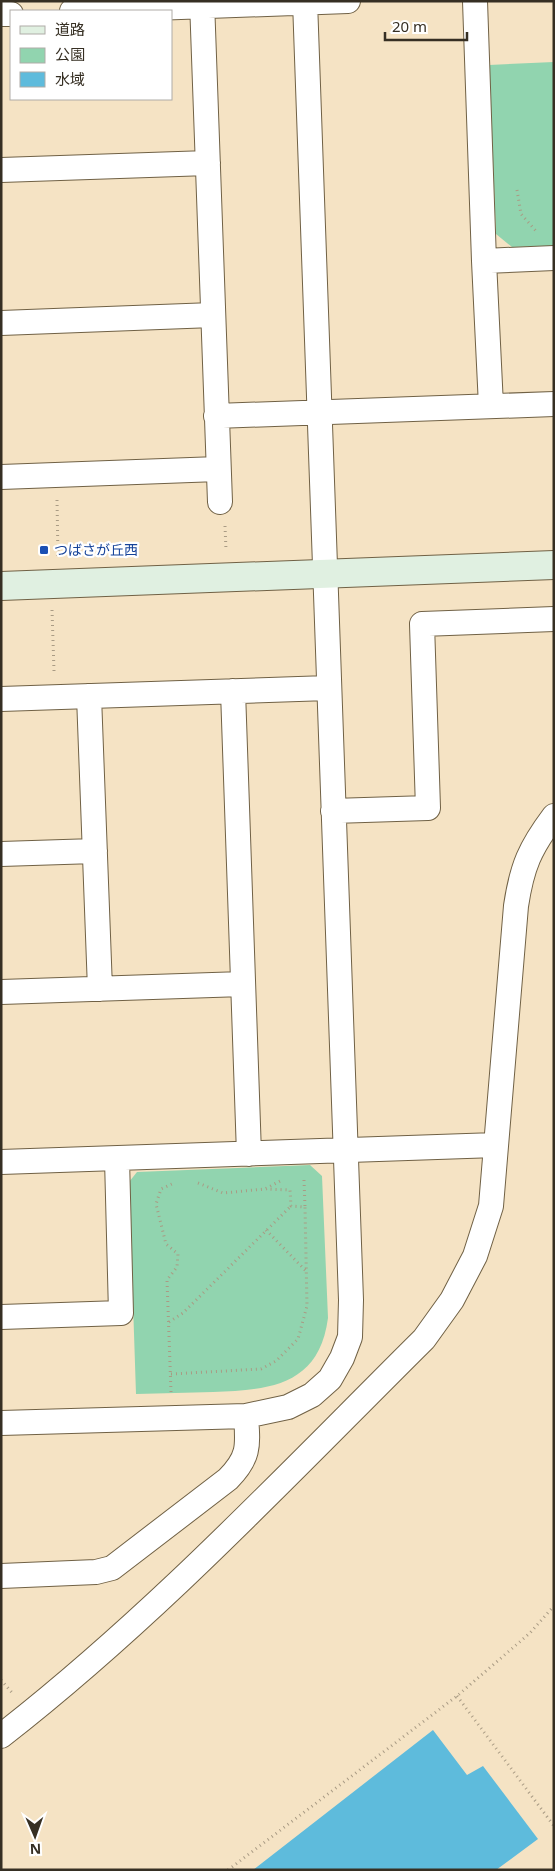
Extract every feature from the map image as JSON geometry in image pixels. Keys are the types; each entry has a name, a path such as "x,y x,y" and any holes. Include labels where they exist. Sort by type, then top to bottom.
{"street":[{"path":"91,10 202,4 348,1"},
{"path":"475,1 491,406"},
{"path":"1,1423 246,1416 288,1407 312,1394 330,1379 342,1358 350,1337 351,1300 346,1150 305,2"},
{"path":"202,4 220,502"},
{"path":"1,170 208,163"},
{"path":"484,261 554,258"},
{"path":"1,323 213,315"},
{"path":"216,416 554,404"},
{"path":"1,477 218,469"},
{"path":"1,586 324,576 554,565"},
{"path":"333,811 428,808 422,624 554,619"},
{"path":"1,699 328,688"},
{"path":"233,691 249,1154"},
{"path":"89,696 100,989"},
{"path":"1,1736 124,1634 424,1339 452,1300 475,1256 491,1206 516,906 520,882 534,843 554,816"},
{"path":"1,854 95,851"},
{"path":"1,992 243,984"},
{"path":"1,1162 496,1144"},
{"path":"1,1317 122,1313 117,1159"},
{"path":"1,1576 96,1572 112,1568 228,1479 242,1465 248,1448 246,1416"}],"path":[{"path":"518,190 520,214 534,231 544,231"},
{"path":"56,697 55,584 57,475"},
{"path":"220,502 224,514 227,579"},
{"path":"297,1180 304,1180 311,1175"},
{"path":"265,1189 282,1180 290,1180"},
{"path":"171,1374 254,1370 276,1361 298,1340 307,1306 304,1180"},
{"path":"172,1418 167,1280 177,1267 178,1254 166,1244 156,1204 161,1189 180,1181"},
{"path":"194,1183 223,1193 265,1189 290,1190 291,1206"},
{"path":"169,1322 183,1314 291,1206 305,1207"},
{"path":"266,1230 307,1271"},
{"path":"228,1870 457,1696 530,1633 554,1606"},
{"path":"457,1696 554,1826"}],"green space":[{"path":"554,62 554,246 512,247 496,234 489,65"},
{"path":"310,1165 322,1176 328,1318 323,1341 314,1358 302,1371 288,1380 272,1386 234,1391 136,1394 129,1182 137,1172"}],"water":[{"path":"433,1730 467,1775 483,1766 538,1839 496,1870 253,1870"}],"place":[{"name":"つばさが丘西","path":"44,550"}]}
